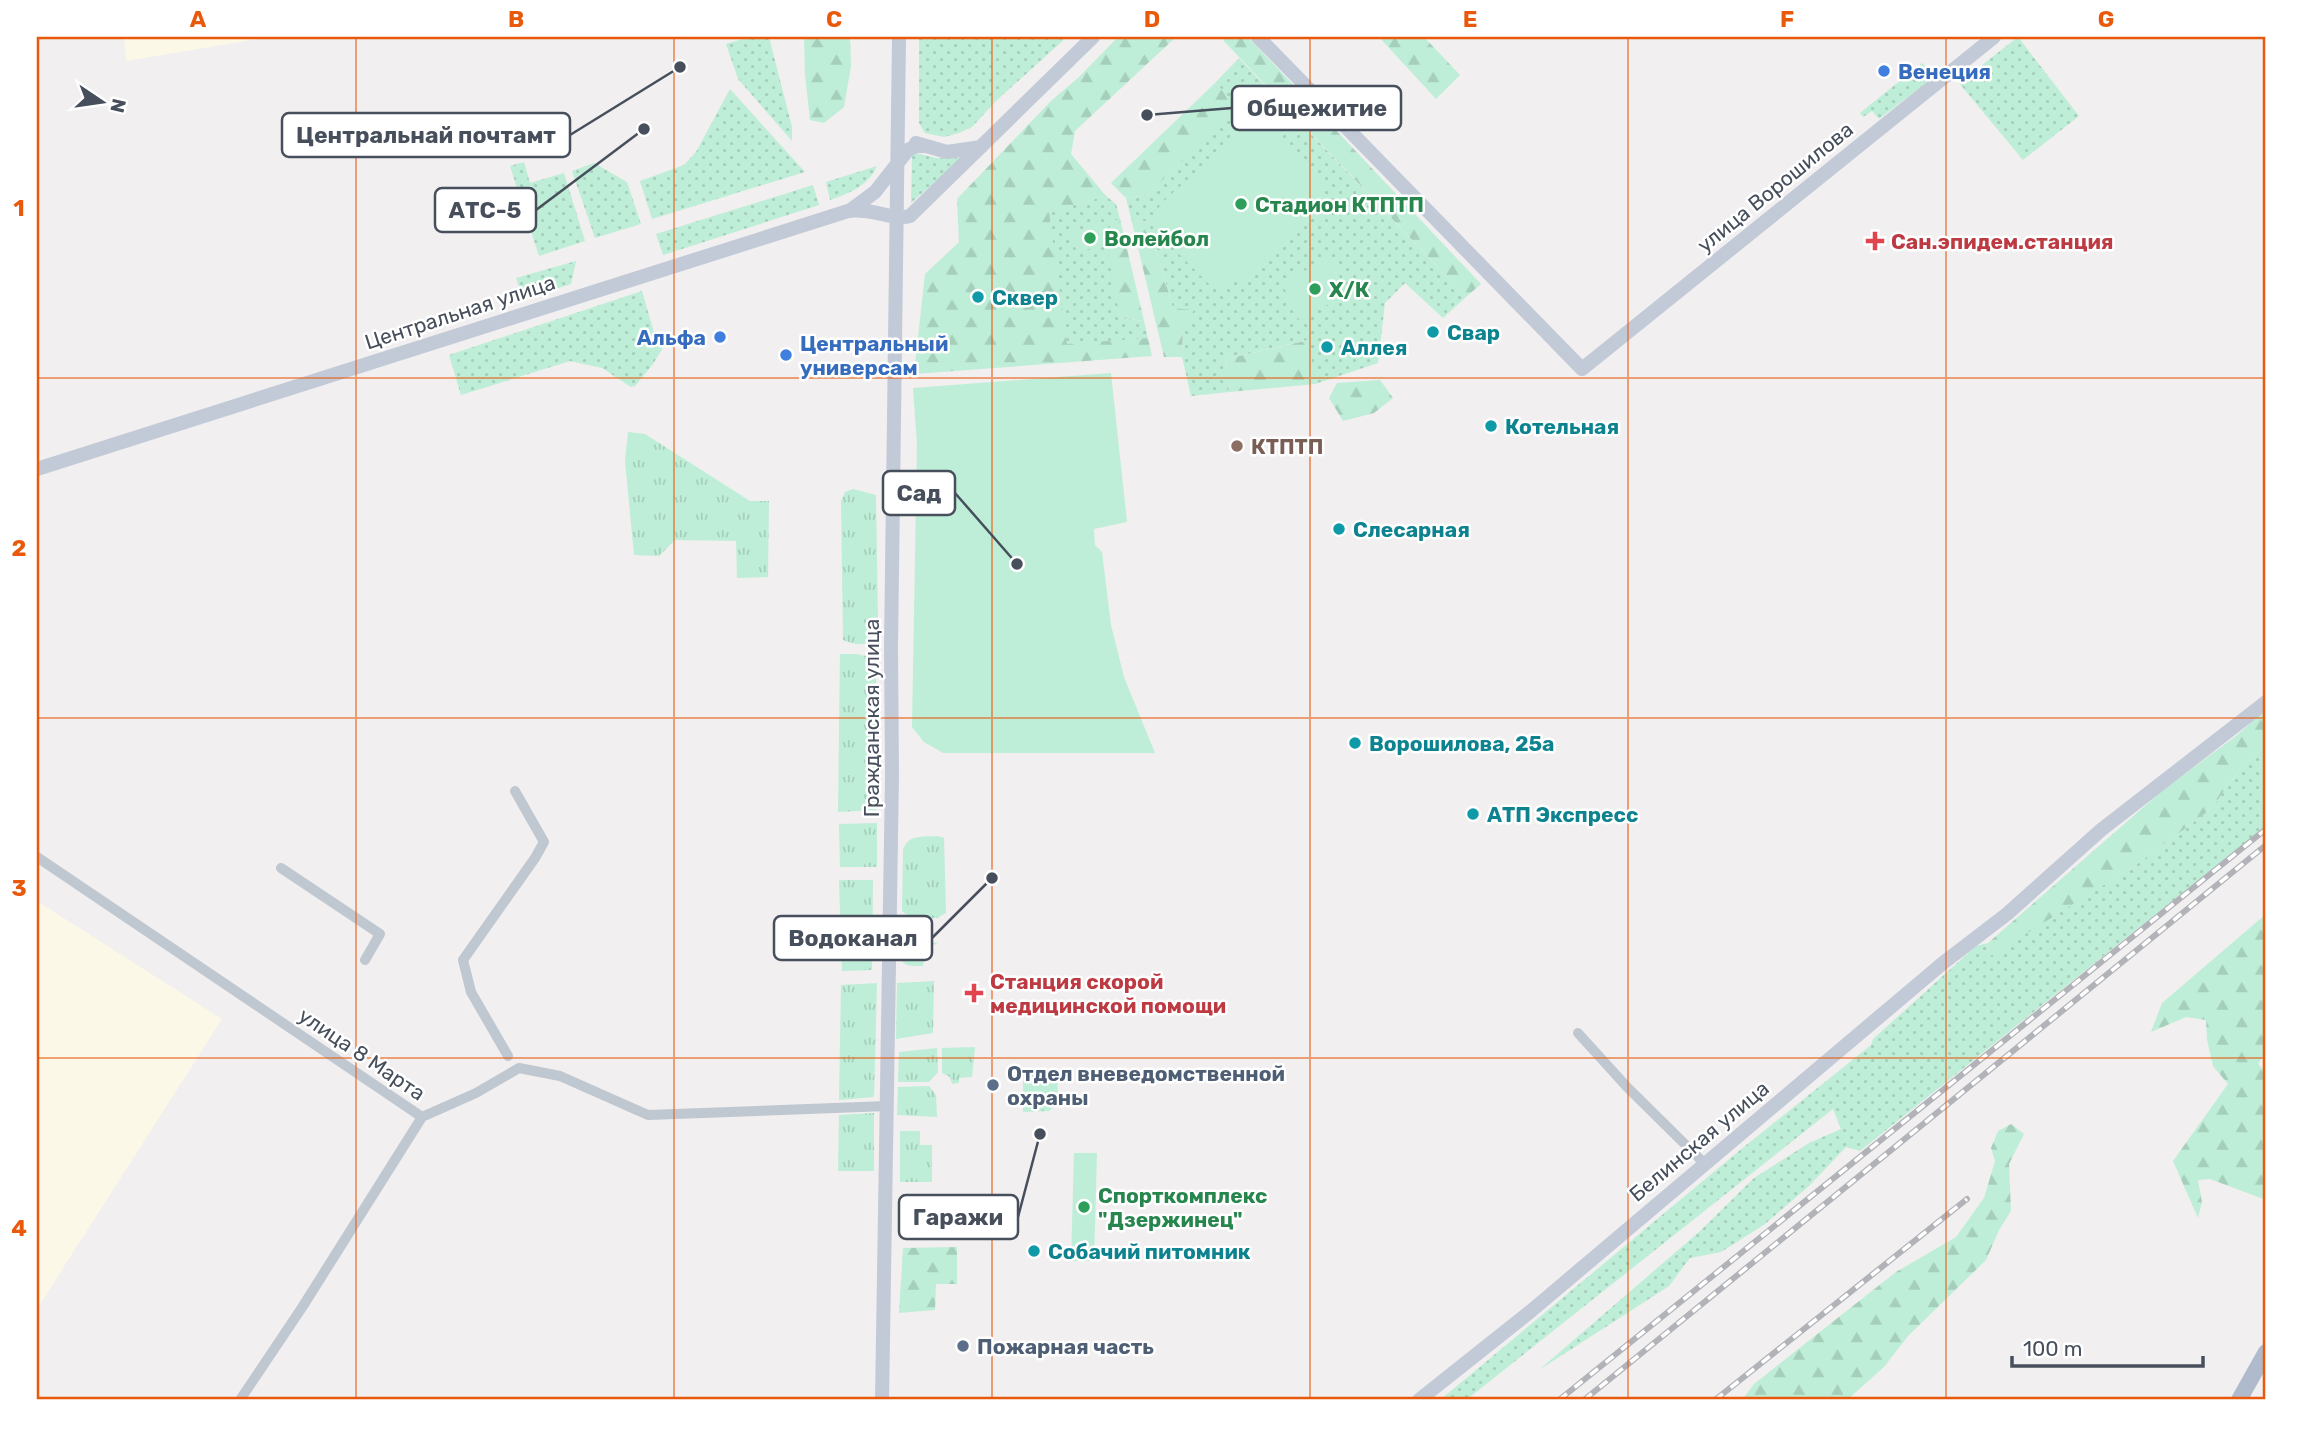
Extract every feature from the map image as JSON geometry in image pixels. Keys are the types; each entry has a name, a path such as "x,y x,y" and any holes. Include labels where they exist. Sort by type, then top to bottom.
{"main road":[{"path":"2239,1400 2266,1352"}],"street":[{"name":"Гражданская улица","path":"882,1400 899,37"},
{"path":"897,236 916,212 1093,37"},
{"name":"улица Ворошилова","path":"1258,37 1582,369 1994,37"},
{"path":"899,135 947,152 983,146"},
{"path":"848,211 868,199 908,150 924,146"},
{"path":"881,185 890,182 898,192"},
{"name":"Центральная улица","path":"37,469 848,211 870,210 898,217"},
{"path":"898,217 904,218 916,212"},
{"name":"Белинская улица","path":"1419,1400 1531,1311 1960,949 2007,914 2101,830 2266,702"},
{"path":"508,1056 471,992 463,960 536,858 544,842 514,791"},
{"name":"улица 8 Марта","path":"37,857 422,1117 303,1306 240,1400"},
{"path":"281,868 380,934 365,960"},
{"path":"1578,1033 1627,1087 1705,1164"},
{"path":"422,1117 476,1093 519,1068 559,1076 648,1115 887,1107"}],"shaded area":[{"path":"124,37 270,37 126,61"},
{"path":"37,901 222,1019 37,1309"}],"green space":[{"path":"749,37 769,37 792,127 792,141 738,79 726,44"},
{"path":"804,37 850,37 851,66 844,107 824,123 810,120"},
{"path":"919,37 1067,37 997,100 972,127 944,137 925,133 919,123"},
{"path":"1118,37 1176,37 1075,131 1071,154 1106,196 1049,212 1067,344 1148,338 1152,356 914,374 925,274 959,242 957,199 1052,100"},
{"path":"1226,37 1248,37 1481,284 1466,297 1223,40"},
{"path":"1379,37 1424,37 1460,75 1436,99"},
{"path":"2018,37 2079,116 2023,160 1959,83"},
{"path":"1239,58 1466,297 1443,318 1405,283 1385,303 1378,363 1315,384 1308,340 1226,359 1229,392 1191,396 1182,357 1183,327 1173,308 1148,221 1132,222 1126,198 1147,195 1238,107 1215,83"},
{"path":"1922,63 1929,70 1930,80 1879,119 1872,111 1863,117 1860,113"},
{"path":"1215,83 1239,107 1147,195 1126,198 1111,183"},
{"path":"730,89 805,172 652,219 640,181 684,165 696,152"},
{"name":"Стадион КТПТП","path":"1262,121 1322,185 1323,202 1241,280 1220,287 1209,284 1163,238 1156,218 1159,207 1247,126"},
{"path":"912,152 936,158 962,158 911,203"},
{"path":"524,162 530,183 564,173 585,241 539,256 510,166"},
{"path":"594,163 627,182 641,224 595,238 572,171"},
{"path":"877,166 863,184 830,200 826,182"},
{"path":"813,185 819,205 663,255 656,234"},
{"path":"1106,196 1116,204 1120,219 1112,222 1120,318 1144,321 1148,338 1067,345 1048,212"},
{"path":"1120,219 1144,321 1120,318 1105,238 1112,222"},
{"path":"1148,221 1173,308 1194,310 1183,327 1182,357 1164,357 1132,222"},
{"name":"Волейбол","path":"1106,222 1110,242 1077,253 1071,233"},
{"name":"Х/К","path":"1330,257 1348,294 1299,320 1282,283"},
{"path":"576,261 571,284 523,300 516,278"},
{"path":"642,291 655,336 672,333 653,364 635,386 631,387 602,368 570,361 461,395 449,355"},
{"path":"1309,340 1315,384 1229,392 1226,359"},
{"path":"1111,373 1127,522 1094,529 1095,545 1102,552 1111,625 1124,677 1155,753 943,753 924,742 912,727 917,445 913,388"},
{"path":"1380,380 1393,398 1374,413 1343,421 1329,398 1337,383"},
{"path":"628,432 645,434 750,501 769,501 768,577 737,578 736,541 675,540 659,556 634,555 625,461"},
{"path":"853,489 876,495 878,622 871,640 862,644 843,640 841,501 845,492"},
{"path":"840,654 876,658 877,810 838,812"},
{"path":"2266,709 2266,745 2239,770 2212,808 2134,866 1989,957 1988,943 2162,791 2236,736"},
{"path":"2266,745 2266,826 1860,1151 1846,1147 1809,1186 1765,1224 1721,1252 1690,1258 1669,1286 1539,1370 1699,1232 1754,1178 1809,1143 1841,1129 1833,1109 1466,1400 1440,1400 1739,1151 1871,1045 1873,1039 1976,946 1988,943 1989,956 2134,866 2212,808 2239,770"},
{"path":"877,823 877,867 840,867 839,824"},
{"path":"938,836 944,838 946,913 937,918 912,919 902,911 903,850 912,839"},
{"path":"839,880 873,880 872,970 842,971"},
{"path":"2266,914 2266,1052 2258,1064 2266,1072 2266,1200 2210,1179 2198,1180 2202,1202 2198,1218 2173,1161 2228,1084 2213,1066 2206,1020 2186,1017 2151,1032 2162,1003"},
{"path":"903,939 938,943 925,949 923,966 915,966 902,961"},
{"path":"934,981 933,1033 896,1039 897,983"},
{"path":"877,983 874,1097 839,1100 841,985"},
{"path":"975,1047 972,1077 959,1078 959,1083 952,1084 950,1077 942,1073 942,1048"},
{"path":"937,1048 938,1072 929,1082 898,1082 899,1052"},
{"path":"1023,1069 1057,1069 1058,1104 1049,1111 1023,1112"},
{"path":"929,1086 936,1095 937,1117 897,1115 898,1087"},
{"path":"874,1113 874,1171 838,1171 839,1115"},
{"path":"2011,1124 2024,1134 2009,1164 2011,1211 1986,1260 1908,1336 1884,1367 1847,1400 1742,1400 1754,1384 1896,1272 1956,1237 1984,1198 1995,1161 1991,1148 1998,1131"},
{"path":"900,1131 920,1131 920,1145 932,1145 932,1182 900,1182"},
{"name":"Спорткомплекс \"Дзержинец\"","path":"1074,1153 1097,1153 1094,1261 1071,1261"},
{"path":"932,1195 933,1234 902,1236 902,1196"},
{"path":"957,1247 957,1284 936,1284 935,1310 899,1313 903,1248"}],"railway":[{"path":"1559,1400 2266,829"},
{"path":"1584,1400 2266,845"},
{"path":"1715,1400 1967,1199"}],"place":[{"name":"Центральнай почтамт","path":"680,67"},
{"name":"Венеция","path":"1884,71"},
{"name":"Общежитие","path":"1147,115"},
{"name":"АТС-5","path":"644,129"},
{"name":"Стадион КТПТП","path":"1241,204"},
{"name":"Волейбол","path":"1090,238"},
{"name":"Сан.эпидем.станция","path":"1875,241"},
{"name":"Х/К","path":"1315,289"},
{"name":"Сквер","path":"978,297"},
{"name":"Свар","path":"1433,332"},
{"name":"Альфа","path":"720,337"},
{"name":"Аллея","path":"1327,347"},
{"name":"Центральный универсам","path":"786,355"},
{"name":"Котельная","path":"1491,426"},
{"name":"КТПТП","path":"1237,446"},
{"name":"Слесарная","path":"1339,529"},
{"name":"Сад","path":"1017,564"},
{"name":"Ворошилова, 25а","path":"1355,743"},
{"name":"АТП Экспресс","path":"1473,814"},
{"name":"Водоканал","path":"992,878"},
{"name":"Станция скорой медицинской помощи","path":"974,993"},
{"name":"Отдел вневедомственной охраны","path":"993,1085"},
{"name":"Гаражи","path":"1040,1134"},
{"name":"Спорткомплекс \"Дзержинец\"","path":"1084,1207"},
{"name":"Собачий питомник","path":"1034,1251"},
{"name":"Пожарная часть","path":"963,1346"}]}
